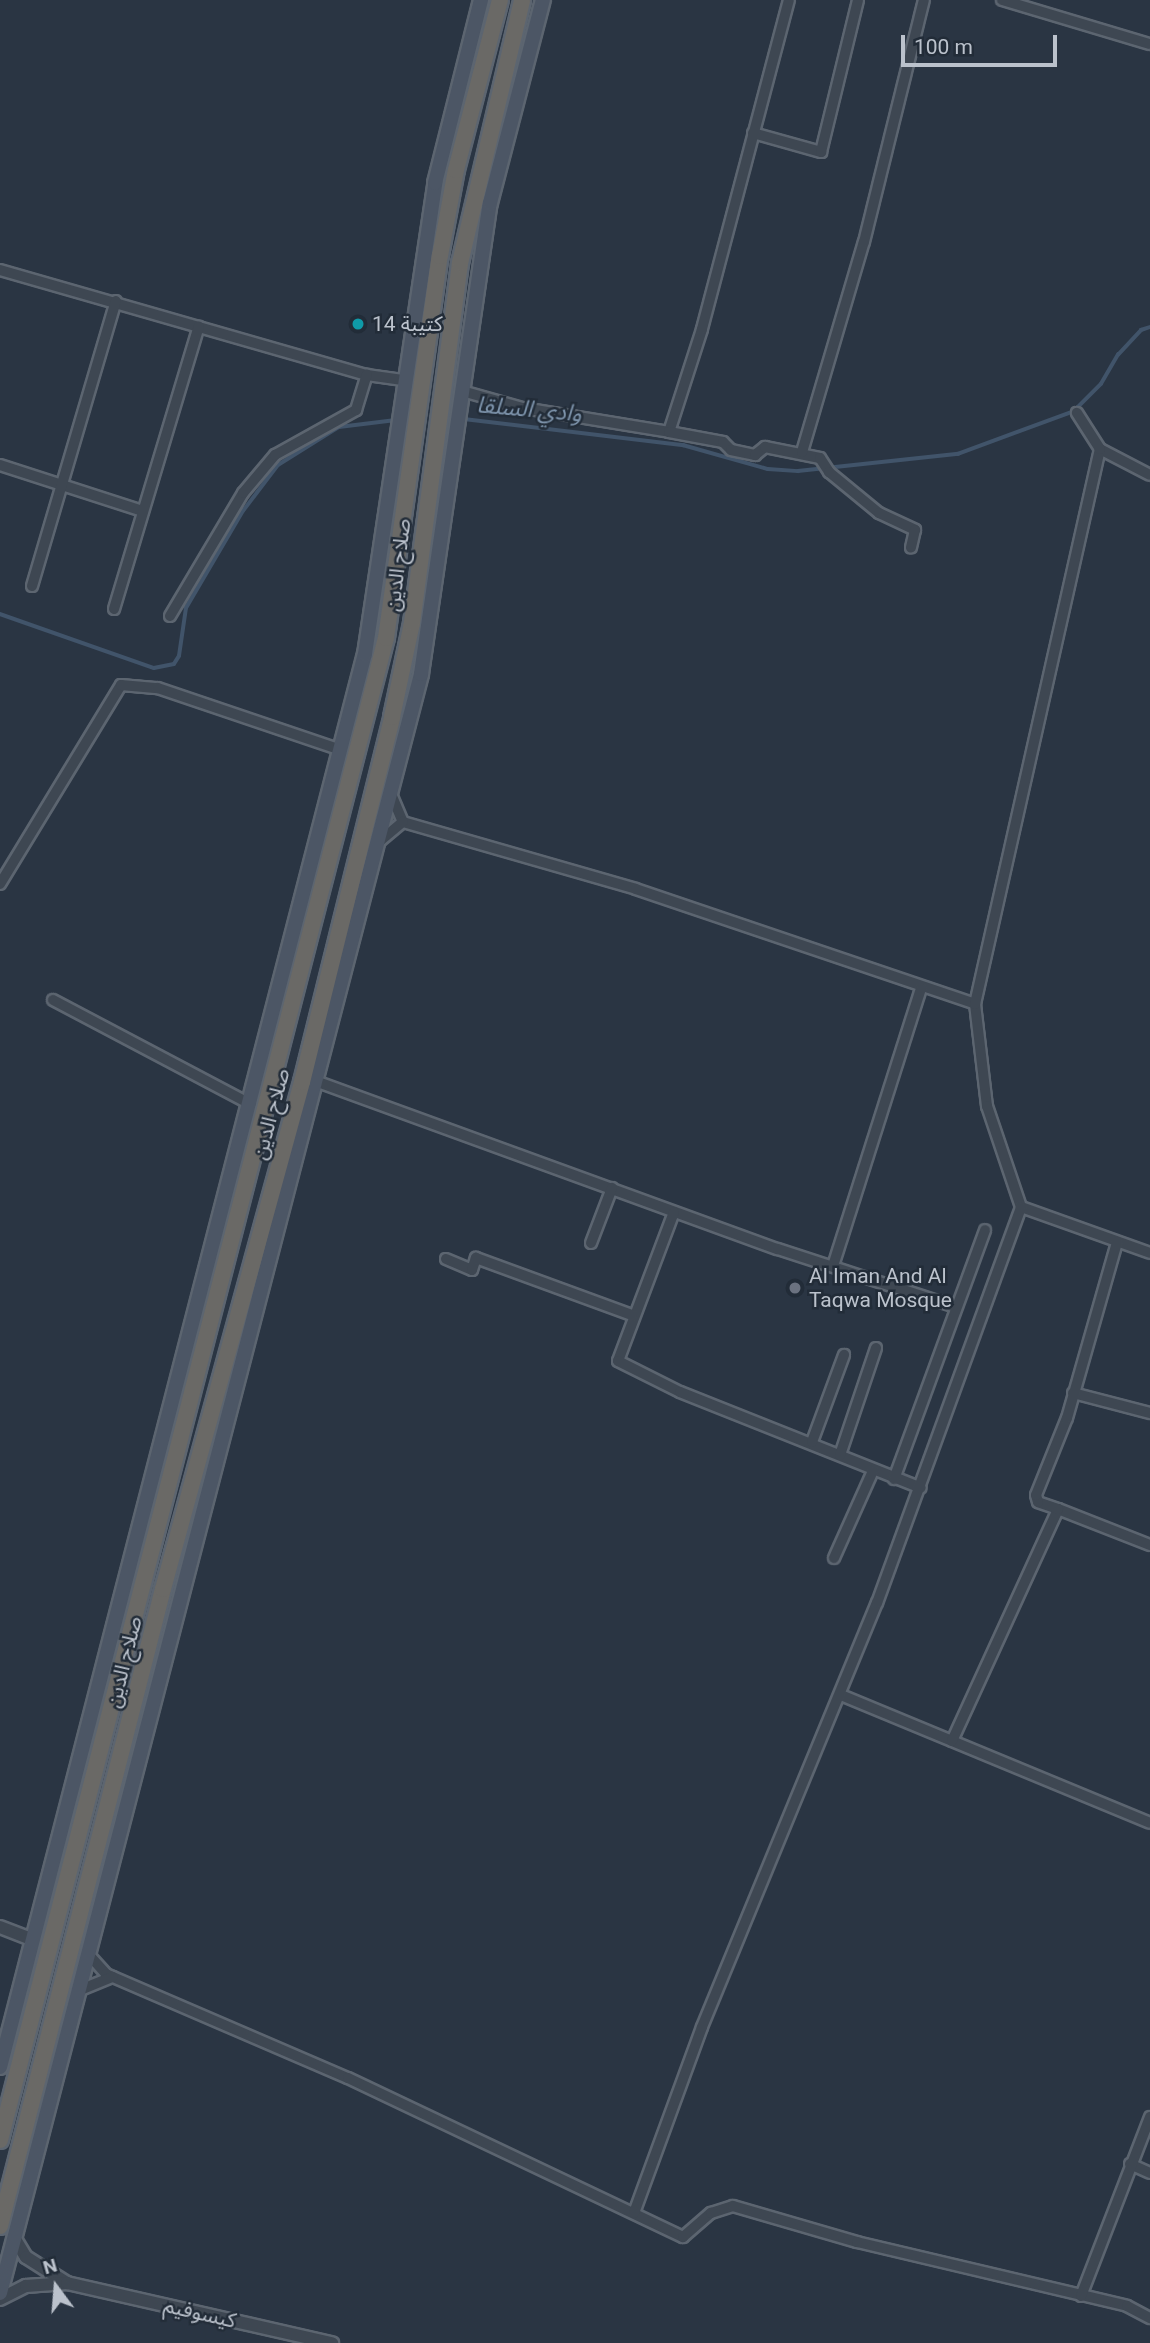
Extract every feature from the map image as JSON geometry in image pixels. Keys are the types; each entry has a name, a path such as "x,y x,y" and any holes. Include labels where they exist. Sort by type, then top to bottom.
{"highway":[{"name":"صلاح الدين","path":"0,2140 186,1426 386,638 404,436 420,384 456,170 500,0"},
{"name":"صلاح الدين","path":"0,2226 203,1443 302,1082 392,717 412,624 460,263 522,0"},
{"path":"440,256 452,256 460,263"},
{"path":"186,1426 193,1439 203,1443"},
{"path":"131,1632 142,1642 152,1640"}],"main road":[{"path":"0,2067 341,750 371,623 404,436 402,384 435,183 481,0"},
{"path":"0,2293 318,1082 425,654 490,203 543,0"}],"street":[{"path":"669,432 702,329 789,0"},
{"path":"753,134 821,152 858,0"},
{"path":"802,452 864,242 925,0"},
{"path":"1002,0 1150,44"},
{"path":"0,270 402,384"},
{"path":"32,586 116,301"},
{"path":"114,609 199,326"},
{"path":"170,616 259,474 275,455 356,410 367,375"},
{"path":"462,391 523,408 723,442 731,450 755,456 765,447 802,452 820,458 829,472 879,513 915,530 911,548"},
{"path":"1077,414 1100,449 1150,475"},
{"path":"634,2213 702,2027 841,1695 921,1488 1021,1207 987,1106 975,1004 1100,449"},
{"path":"0,465 142,511"},
{"path":"0,884 121,685 158,688 341,750"},
{"path":"391,794 403,822"},
{"path":"403,822 636,890 921,989 975,1004"},
{"path":"378,844 403,822"},
{"path":"833,1266 921,989"},
{"path":"53,1000 250,1104"},
{"path":"318,1082 674,1212 956,1307"},
{"path":"591,1243 612,1188"},
{"path":"1021,1207 1150,1253"},
{"path":"674,1212 632,1315 618,1361 680,1392 921,1488"},
{"path":"894,1479 985,1230"},
{"path":"1117,1242 1073,1393 1036,1495 1038,1502 1150,1545"},
{"path":"446,1259 472,1270 476,1258 632,1315"},
{"path":"840,1455 876,1348"},
{"path":"812,1443 844,1355"},
{"path":"1073,1393 1150,1413"},
{"path":"834,1558 873,1471"},
{"path":"952,1741 1058,1509"},
{"path":"841,1695 1150,1823"},
{"path":"0,1927 31,1939"},
{"path":"90,1956 99,1969 114,1977 348,2078 683,2237 711,2213 733,2206 857,2242 1127,2306 1150,2318"},
{"path":"80,1990 114,1977"},
{"path":"1081,2296 1150,2117"},
{"path":"1130,2164 1150,2173"},
{"name":"كيسوفيم","path":"15,2239 26,2257 67,2283"},
{"name":"كيسوفيم","path":"0,2299 26,2286 67,2283 332,2343"}],"waterway":[{"name":"وادي السلقا","path":"464,419 683,445 768,469 798,471 958,454 1074,411 1101,384 1118,355 1141,330 1150,327"},
{"name":"وادي السلقا","path":"0,614 154,668 174,664 179,656 186,608 243,511 278,465 339,427 396,420"}],"place":[{"name":"كتيبة 14","path":"358,324"},
{"name":"Al Iman And Al Taqwa Mosque","path":"795,1288"}]}
